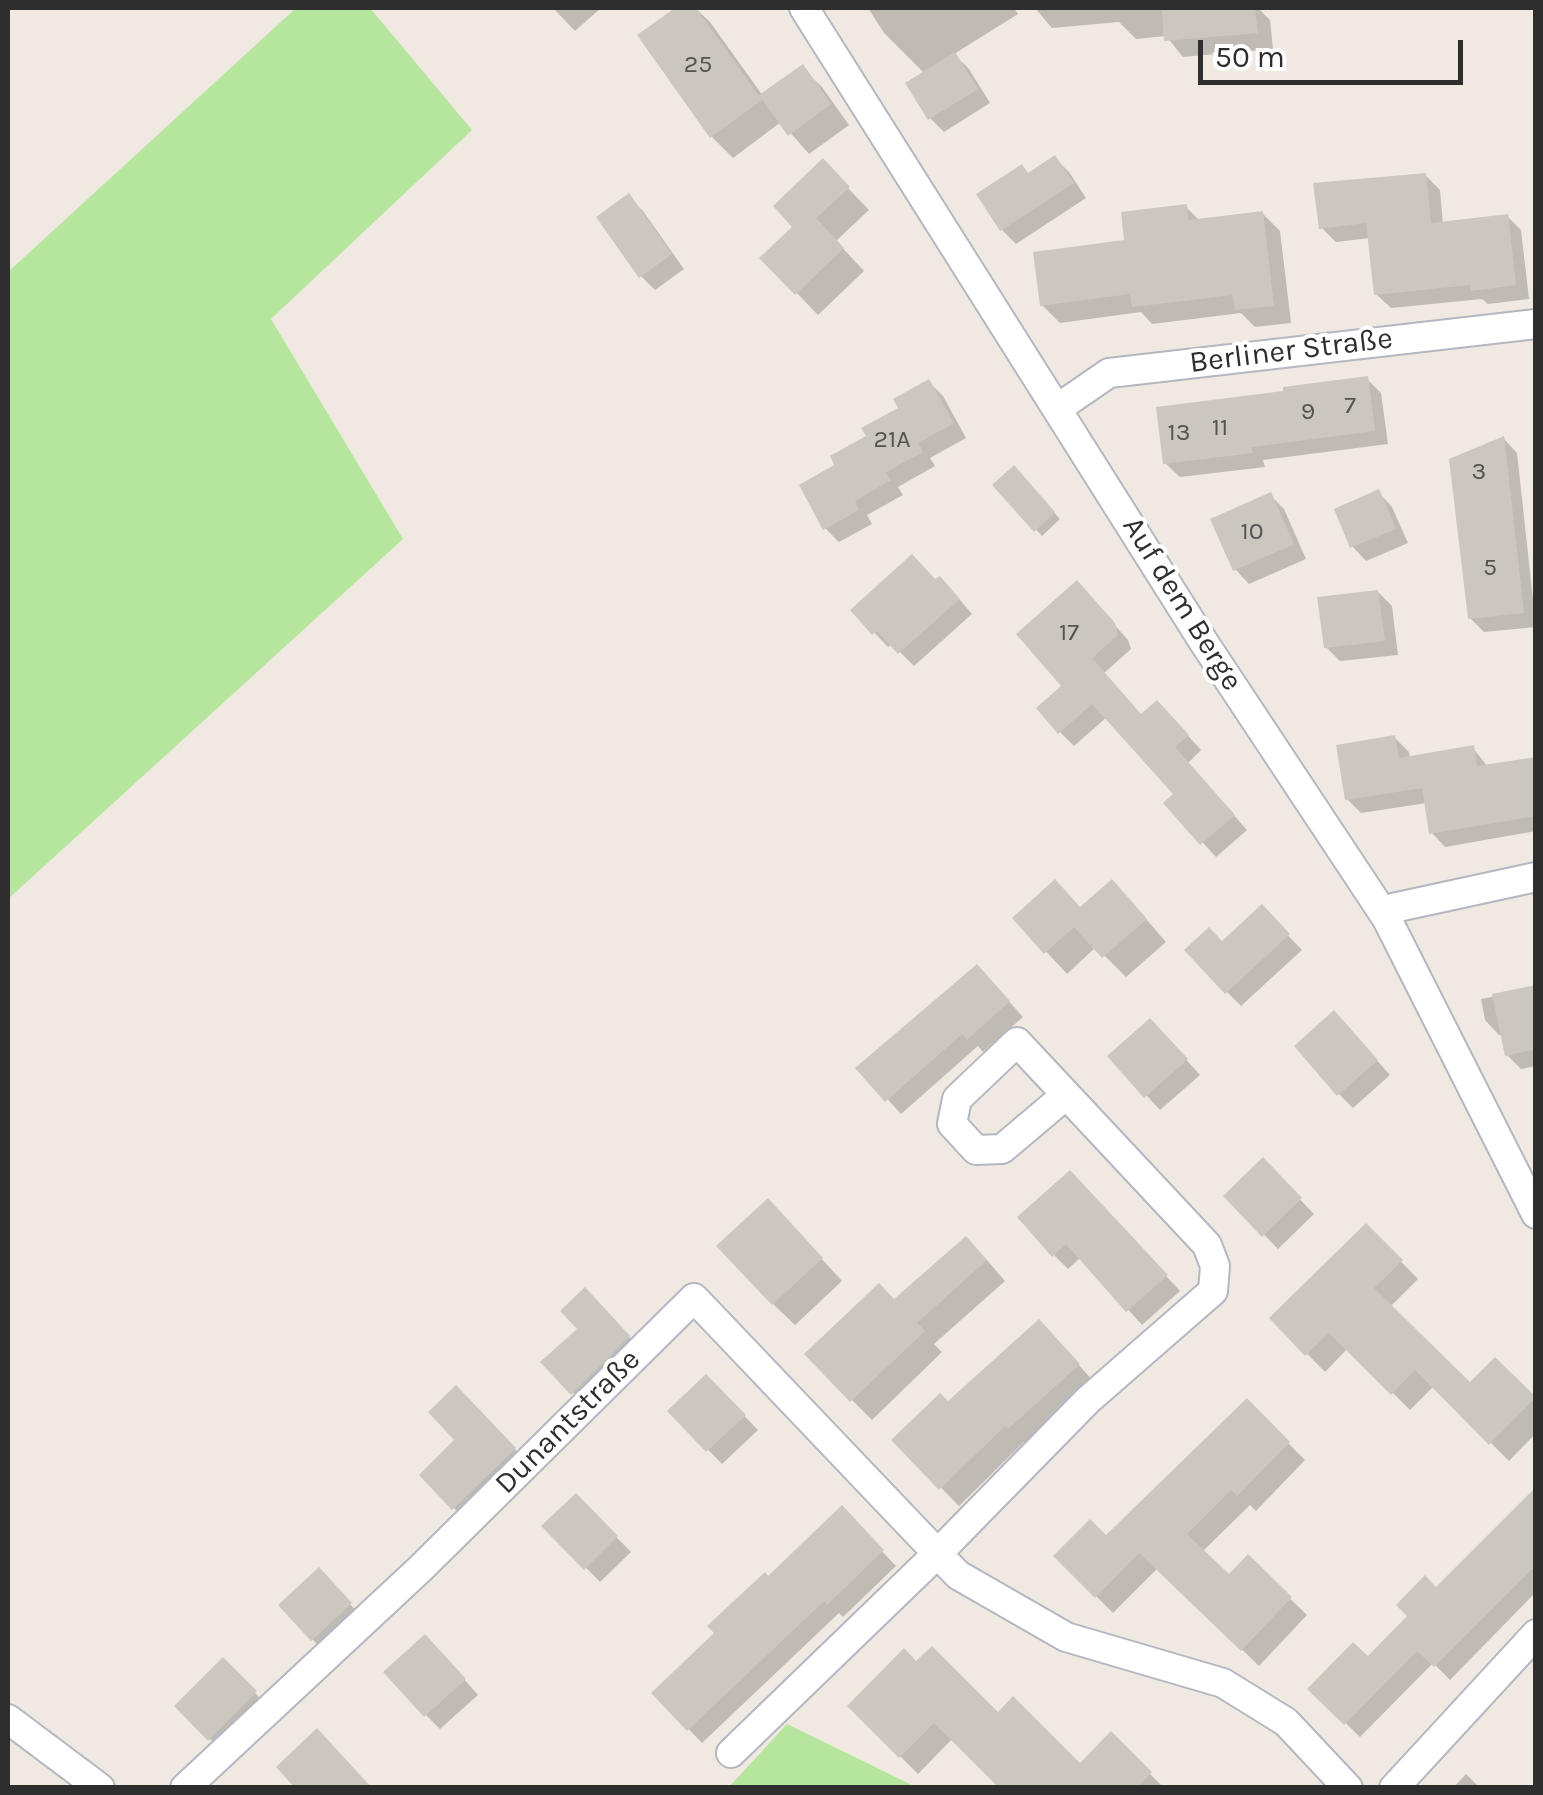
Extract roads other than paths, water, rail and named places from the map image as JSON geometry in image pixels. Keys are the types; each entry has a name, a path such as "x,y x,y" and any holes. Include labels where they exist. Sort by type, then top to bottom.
{"street":[{"name":"Auf dem Berge","path":"804,8 1204,641 1387,919 1536,1214"},
{"name":"Berliner Straße","path":"1058,408 1109,373 1536,324"},
{"path":"1387,919 1394,908 1536,877"},
{"path":"731,1753 1088,1400 1212,1291 1216,1266 1207,1245 1066,1094"},
{"name":"Dunantstraße","path":"185,1788 421,1568 694,1298 958,1575 1066,1637 1222,1683 1286,1722 1348,1788"},
{"path":"1394,1788 1536,1634"},
{"path":"8,1719 100,1788"}]}
